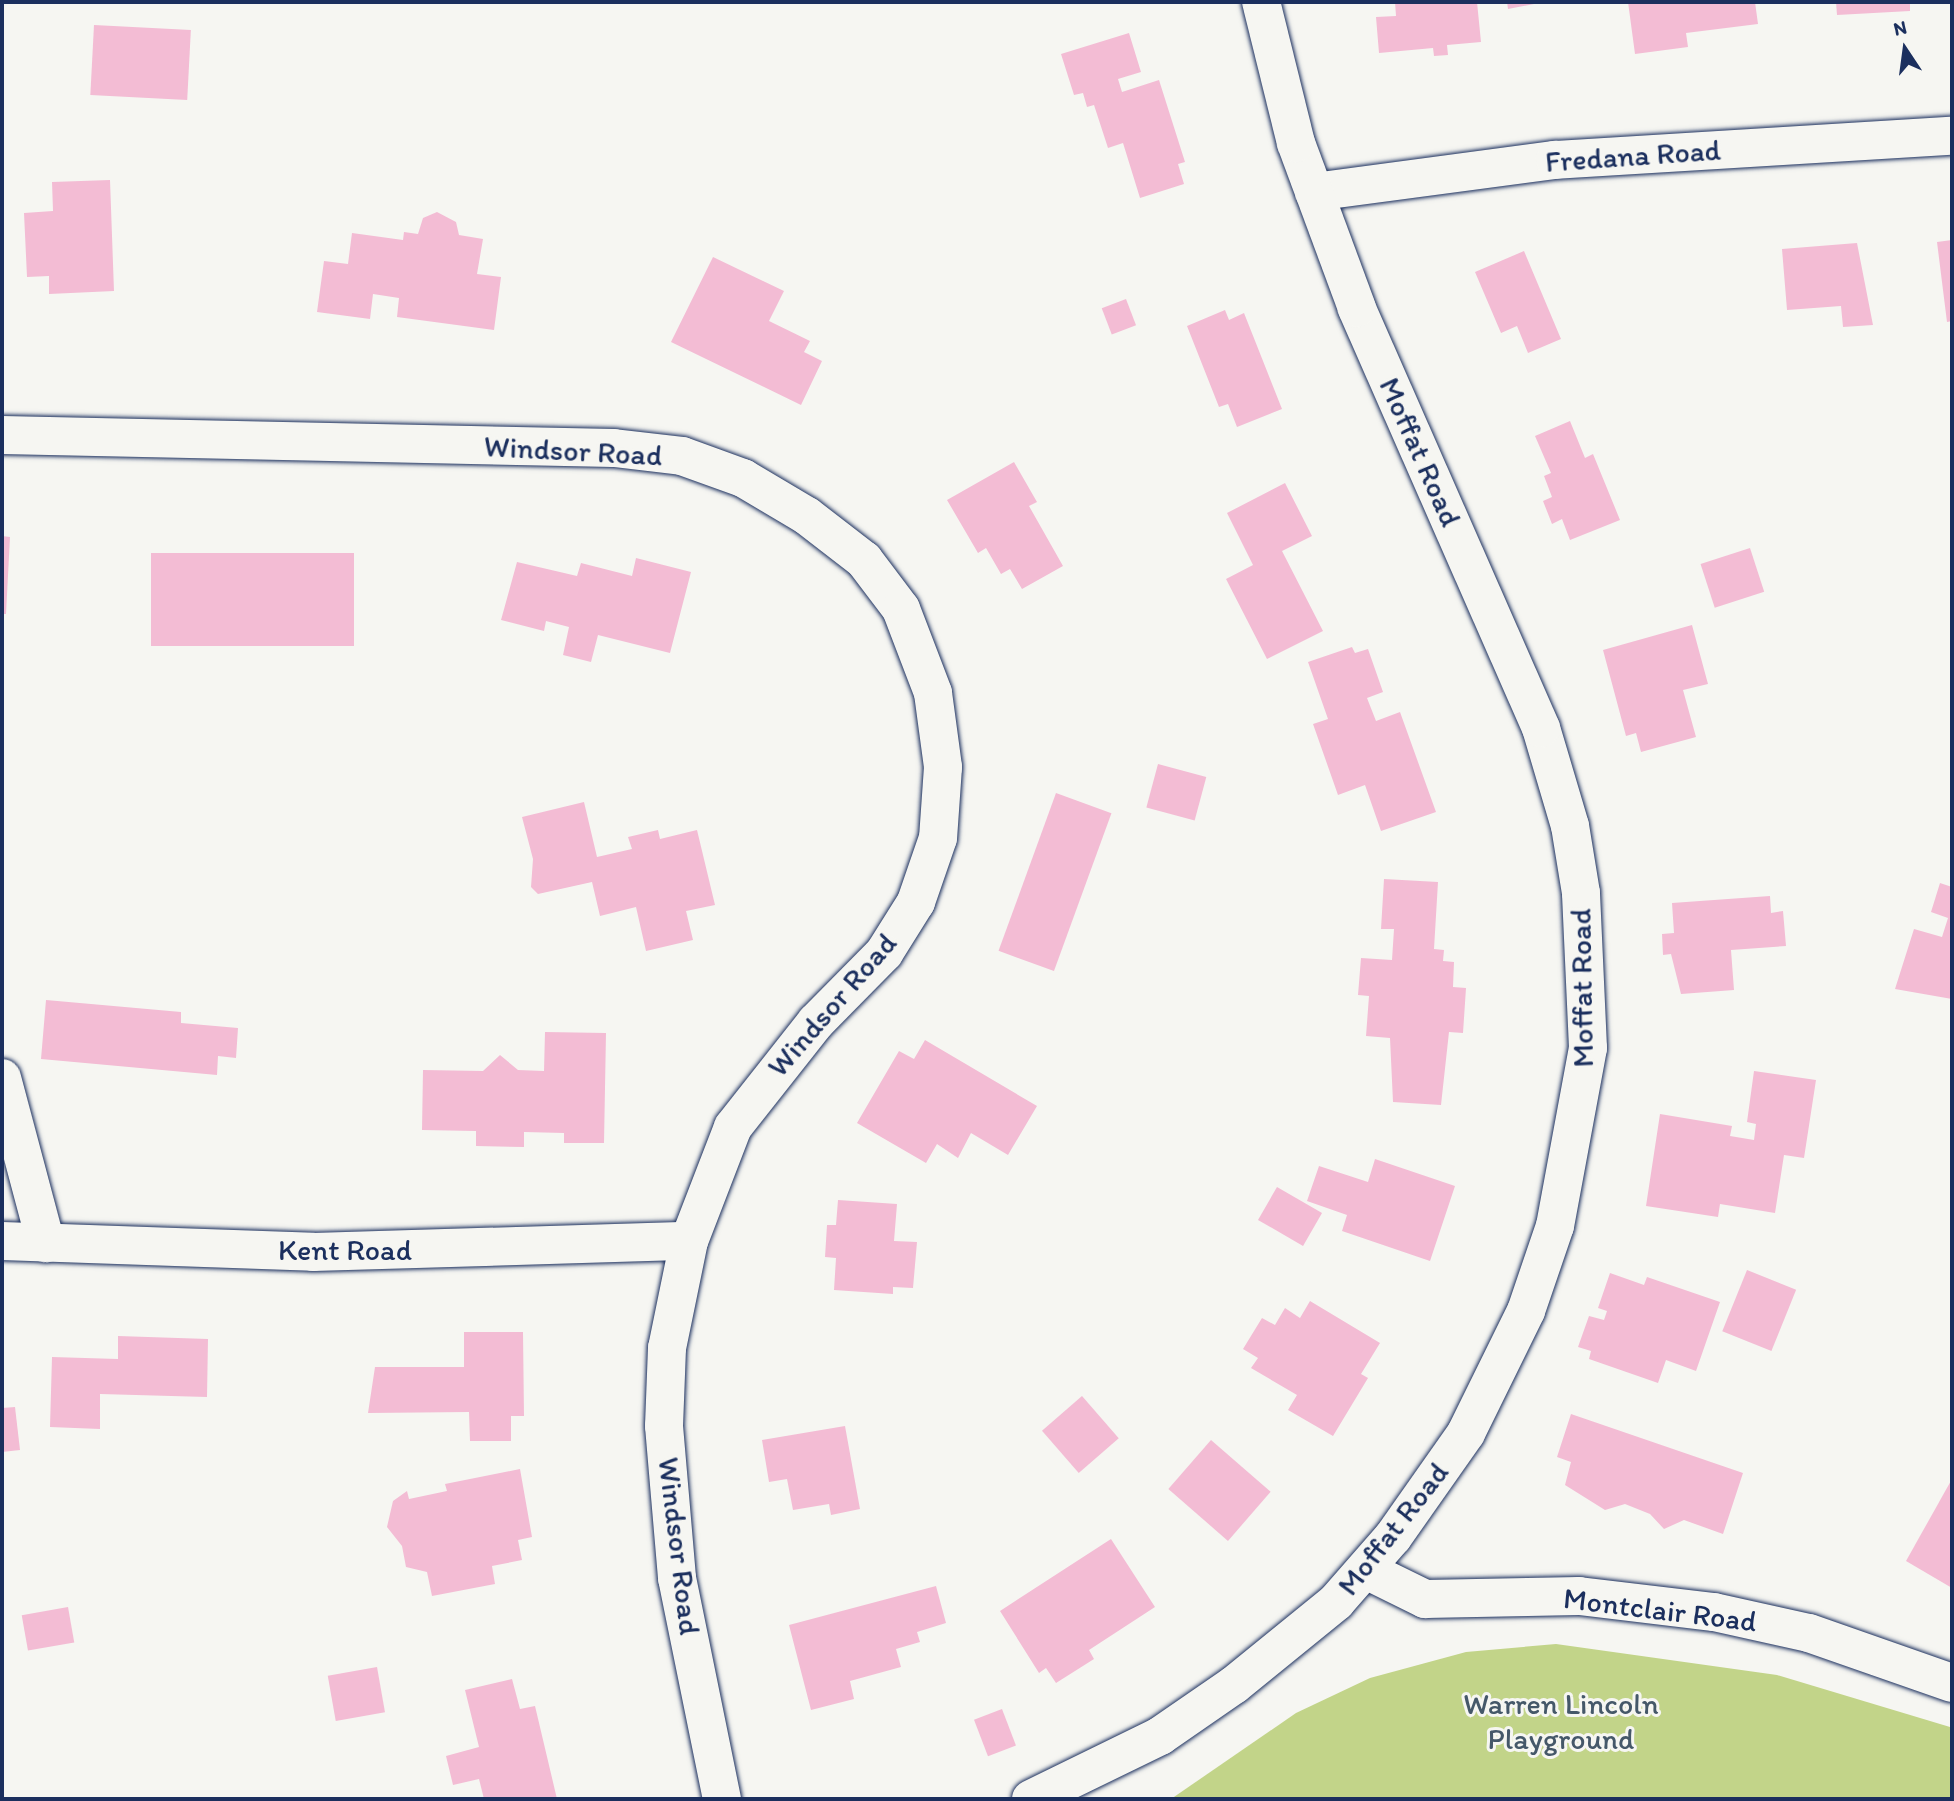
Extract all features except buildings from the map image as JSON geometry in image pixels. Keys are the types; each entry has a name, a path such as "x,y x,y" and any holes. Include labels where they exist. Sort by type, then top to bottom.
{"street":[{"name":"Moffat Road","path":"1031,1799 1118,1759 1198,1711 1306,1629 1366,1570 1466,1433 1541,1272 1577,1132 1588,1048 1587,962 1570,826 1541,727 1357,307 1314,192 1269,53 1261,2"},
{"name":"Fredana Road","path":"1314,192 1555,160 1952,136"},
{"name":"Windsor Road","path":"2,435 614,448 682,456 743,478 864,560 901,609 933,692 943,767 938,838 916,902 884,953 768,1077 733,1127 689,1241 667,1348 664,1426 677,1578 722,1799"},
{"path":"2,1079 46,1242"},
{"name":"Kent Road","path":"2,1241 313,1252 689,1241"},
{"name":"Montclair Road","path":"1366,1570 1425,1599 1579,1596 1714,1612 1821,1637 1952,1683"}],"green space":[{"name":"Warren Lincoln Playground","path":"1556,1644 1777,1675 1950,1727 1952,1799 1171,1799 1296,1713 1370,1678 1466,1652"}]}
